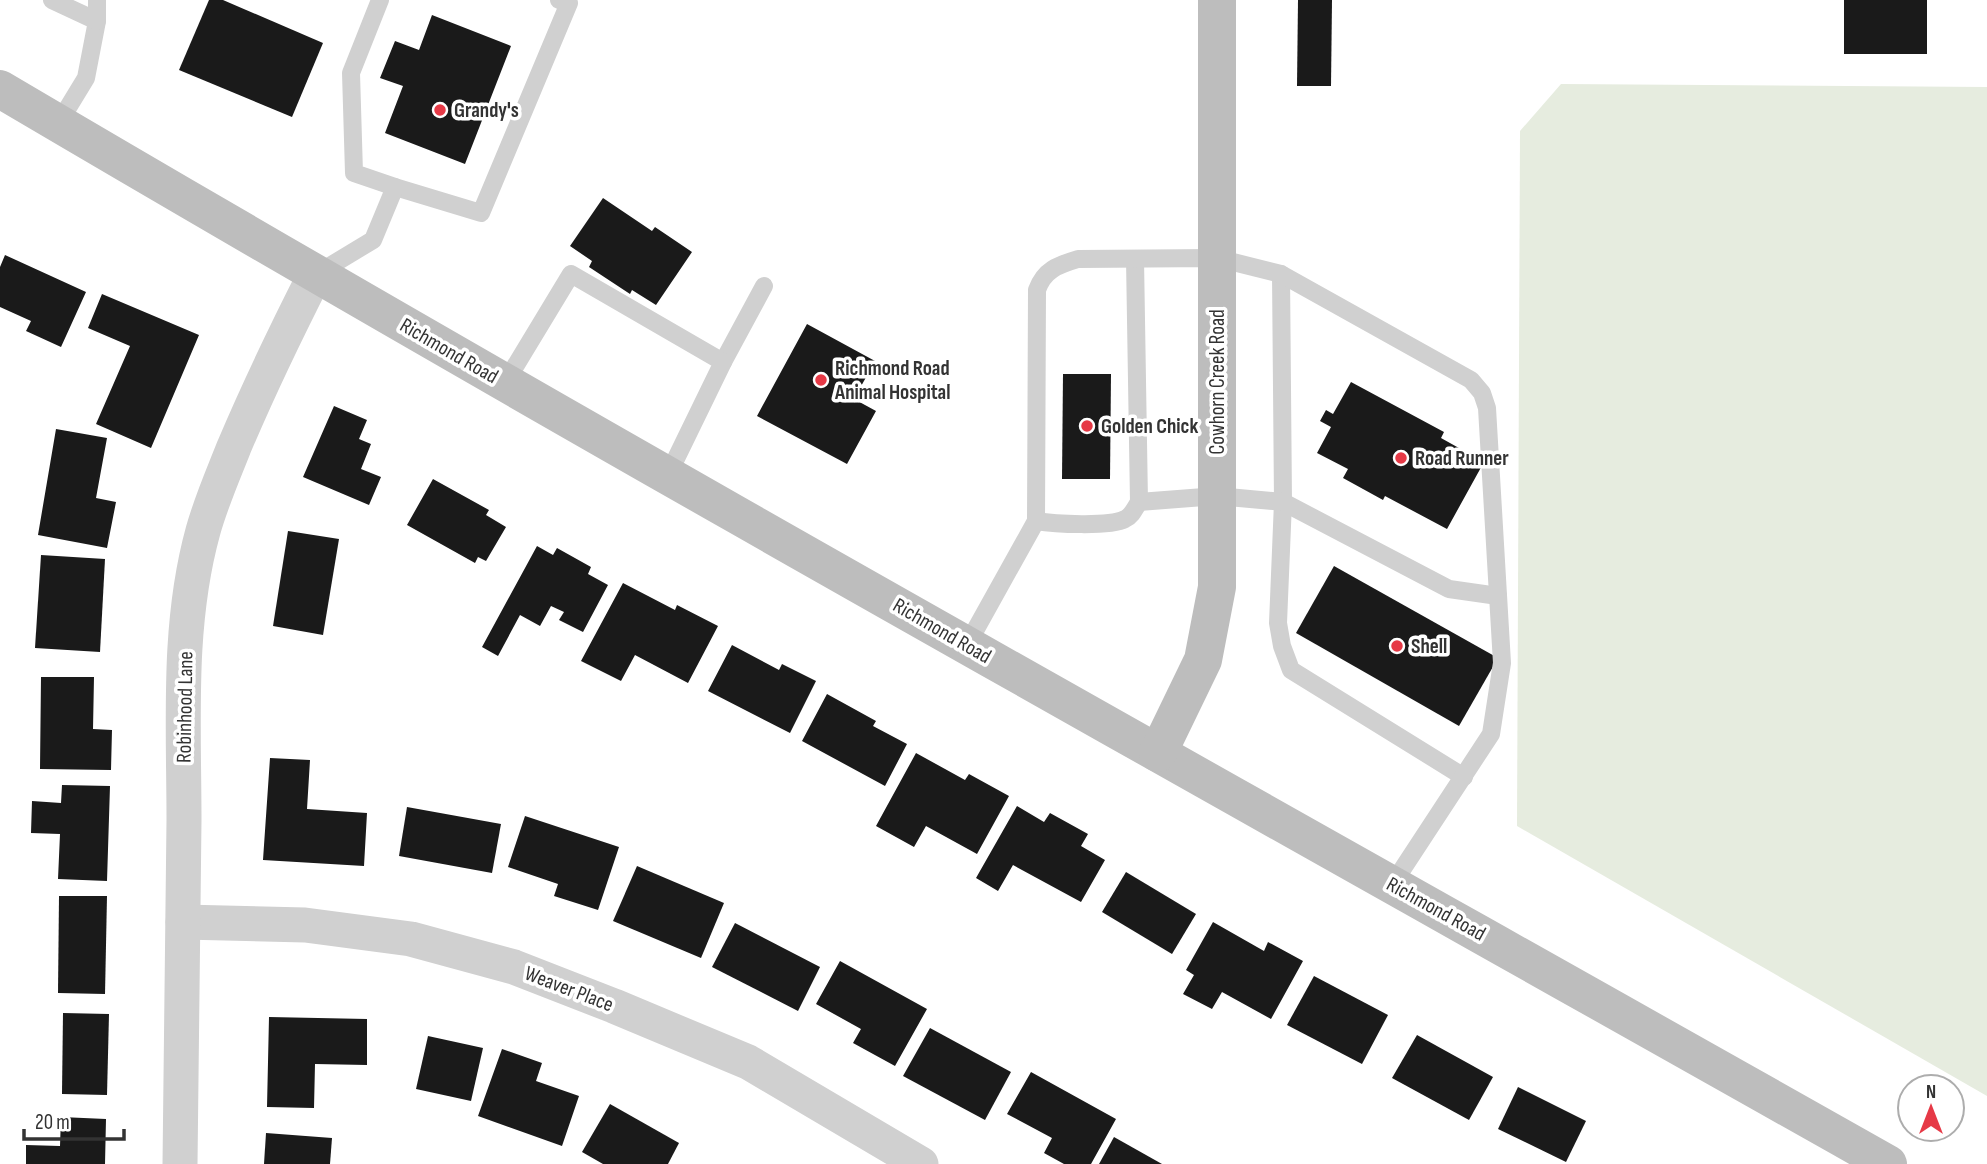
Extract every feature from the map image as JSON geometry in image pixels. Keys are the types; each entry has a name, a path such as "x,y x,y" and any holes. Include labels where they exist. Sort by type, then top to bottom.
{"main road":[{"name":"Cowhorn Creek Road","path":"1158,753 1203,660 1217,587 1217,0"},
{"name":"Richmond Road","path":"0,89 315,275 1888,1164"}],"street":[{"name":"Robinhood Lane","path":"180,1164 184,693 185,645 191,585 203,530 220,482 264,377 315,275"},
{"name":"Weaver Place","path":"183,922 305,925 411,939 514,967 748,1062 921,1164"}],"lane":[{"path":"52,0 97,21"},
{"path":"58,124 86,78 97,21 97,0"},
{"path":"380,0 351,73 354,173 481,213 569,3 559,0"},
{"path":"315,275 373,240 395,187"},
{"path":"967,645 1036,521 1037,290 1041,278 1061,264 1078,259 1217,258 1281,274 1471,380 1482,393 1487,408 1502,663 1492,734 1392,885"},
{"path":"1036,521 1054,524 1124,520 1133,513 1139,502 1135,259"},
{"path":"505,383 571,274 723,362"},
{"path":"1281,274 1283,502 1278,623 1282,646 1291,670 1464,777"},
{"path":"668,475 723,362 764,286"},
{"path":"1139,502 1217,496 1283,502 1449,589 1497,596"}],"shaded area":[{"path":"1561,84 1987,87 1987,1096 1966,1084 1966,1073 1947,1073 1517,826 1520,131"}],"building":[{"path":"209,0 223,0 323,43 292,117 179,70"},
{"path":"1298,0 1332,0 1331,86 1297,86"},
{"path":"1844,0 1927,0 1927,54 1844,54"},
{"name":"Grandy's","path":"432,15 511,46 465,164 385,133 403,86 380,78 395,41 419,50"},
{"path":"603,198 652,231 655,227 692,252 656,305 632,290 630,294 589,267 592,261 570,246"},
{"path":"5,255 86,292 61,347 26,331 31,321 0,307 0,267"},
{"path":"102,294 199,335 151,448 96,424 130,346 88,328"},
{"name":"Richmond Road Animal Hospital","path":"807,324 875,361 854,399 876,411 847,464 757,416"},
{"name":"Golden Chick","path":"1063,374 1111,374 1110,479 1062,479"},
{"name":"Road Runner","path":"1351,382 1444,432 1441,438 1484,462 1447,529 1385,496 1383,500 1343,478 1348,469 1317,453 1331,427 1320,421 1326,410 1333,414"},
{"path":"334,406 367,420 359,439 371,444 361,469 381,477 369,505 303,477"},
{"path":"56,429 107,438 96,498 116,502 107,548 38,535"},
{"path":"433,479 489,510 486,515 506,527 486,561 478,557 475,563 407,525"},
{"path":"288,531 339,539 323,635 273,626"},
{"path":"537,546 553,555 557,548 591,567 588,574 608,585 583,632 559,620 564,612 551,606 540,626 520,615 498,656 482,647"},
{"path":"41,555 105,559 100,652 35,648"},
{"name":"Shell","path":"1334,566 1498,658 1459,726 1296,633"},
{"path":"623,583 675,610 677,605 718,626 688,683 635,655 621,681 581,661"},
{"path":"732,645 779,670 782,664 816,681 790,733 708,691"},
{"path":"41,677 94,677 93,729 112,730 111,770 40,769"},
{"path":"827,694 876,721 873,726 907,744 885,786 802,741"},
{"path":"916,753 965,780 969,774 1009,796 977,854 926,826 914,847 876,826"},
{"path":"270,758 310,760 307,809 367,813 364,866 263,860"},
{"path":"62,785 110,786 107,881 58,879 60,834 31,833 32,801 61,803"},
{"path":"1017,806 1044,822 1050,813 1088,834 1081,846 1105,860 1081,902 1013,865 998,891 976,878"},
{"path":"407,807 501,824 492,873 399,856"},
{"path":"525,816 619,847 598,910 554,896 558,884 508,867"},
{"path":"637,866 724,903 701,958 613,921"},
{"path":"1126,872 1196,914 1172,954 1102,912"},
{"path":"59,896 107,896 105,994 58,993"},
{"path":"1213,922 1264,951 1268,942 1303,961 1271,1019 1222,992 1212,1009 1183,994 1194,975 1186,970"},
{"path":"735,923 820,967 798,1011 712,967"},
{"path":"840,961 927,1009 895,1066 853,1043 861,1029 816,1004"},
{"path":"1314,976 1388,1015 1362,1064 1287,1025"},
{"path":"63,1013 109,1014 107,1095 62,1094"},
{"path":"269,1017 367,1019 367,1065 315,1064 314,1108 267,1107"},
{"path":"930,1028 1011,1072 985,1120 903,1076"},
{"path":"1417,1035 1493,1077 1469,1120 1392,1078"},
{"path":"428,1036 483,1048 471,1101 416,1089"},
{"path":"502,1049 542,1063 536,1081 579,1096 562,1146 478,1116"},
{"path":"1031,1072 1116,1119 1091,1164 1064,1164 1044,1153 1052,1138 1007,1114"},
{"path":"1518,1087 1586,1121 1566,1162 1498,1129"},
{"path":"610,1104 679,1143 668,1164 603,1164 582,1152"},
{"path":"61,1117 106,1119 105,1164 26,1164 26,1145 60,1146"},
{"path":"266,1133 332,1138 330,1164 264,1164"},
{"path":"1114,1137 1162,1164 1099,1164"}],"place":[{"name":"Grandy's","path":"440,110"},
{"name":"Richmond Road Animal Hospital","path":"821,380"},
{"name":"Golden Chick","path":"1087,426"},
{"name":"Road Runner","path":"1401,458"},
{"name":"Shell","path":"1397,646"}]}
